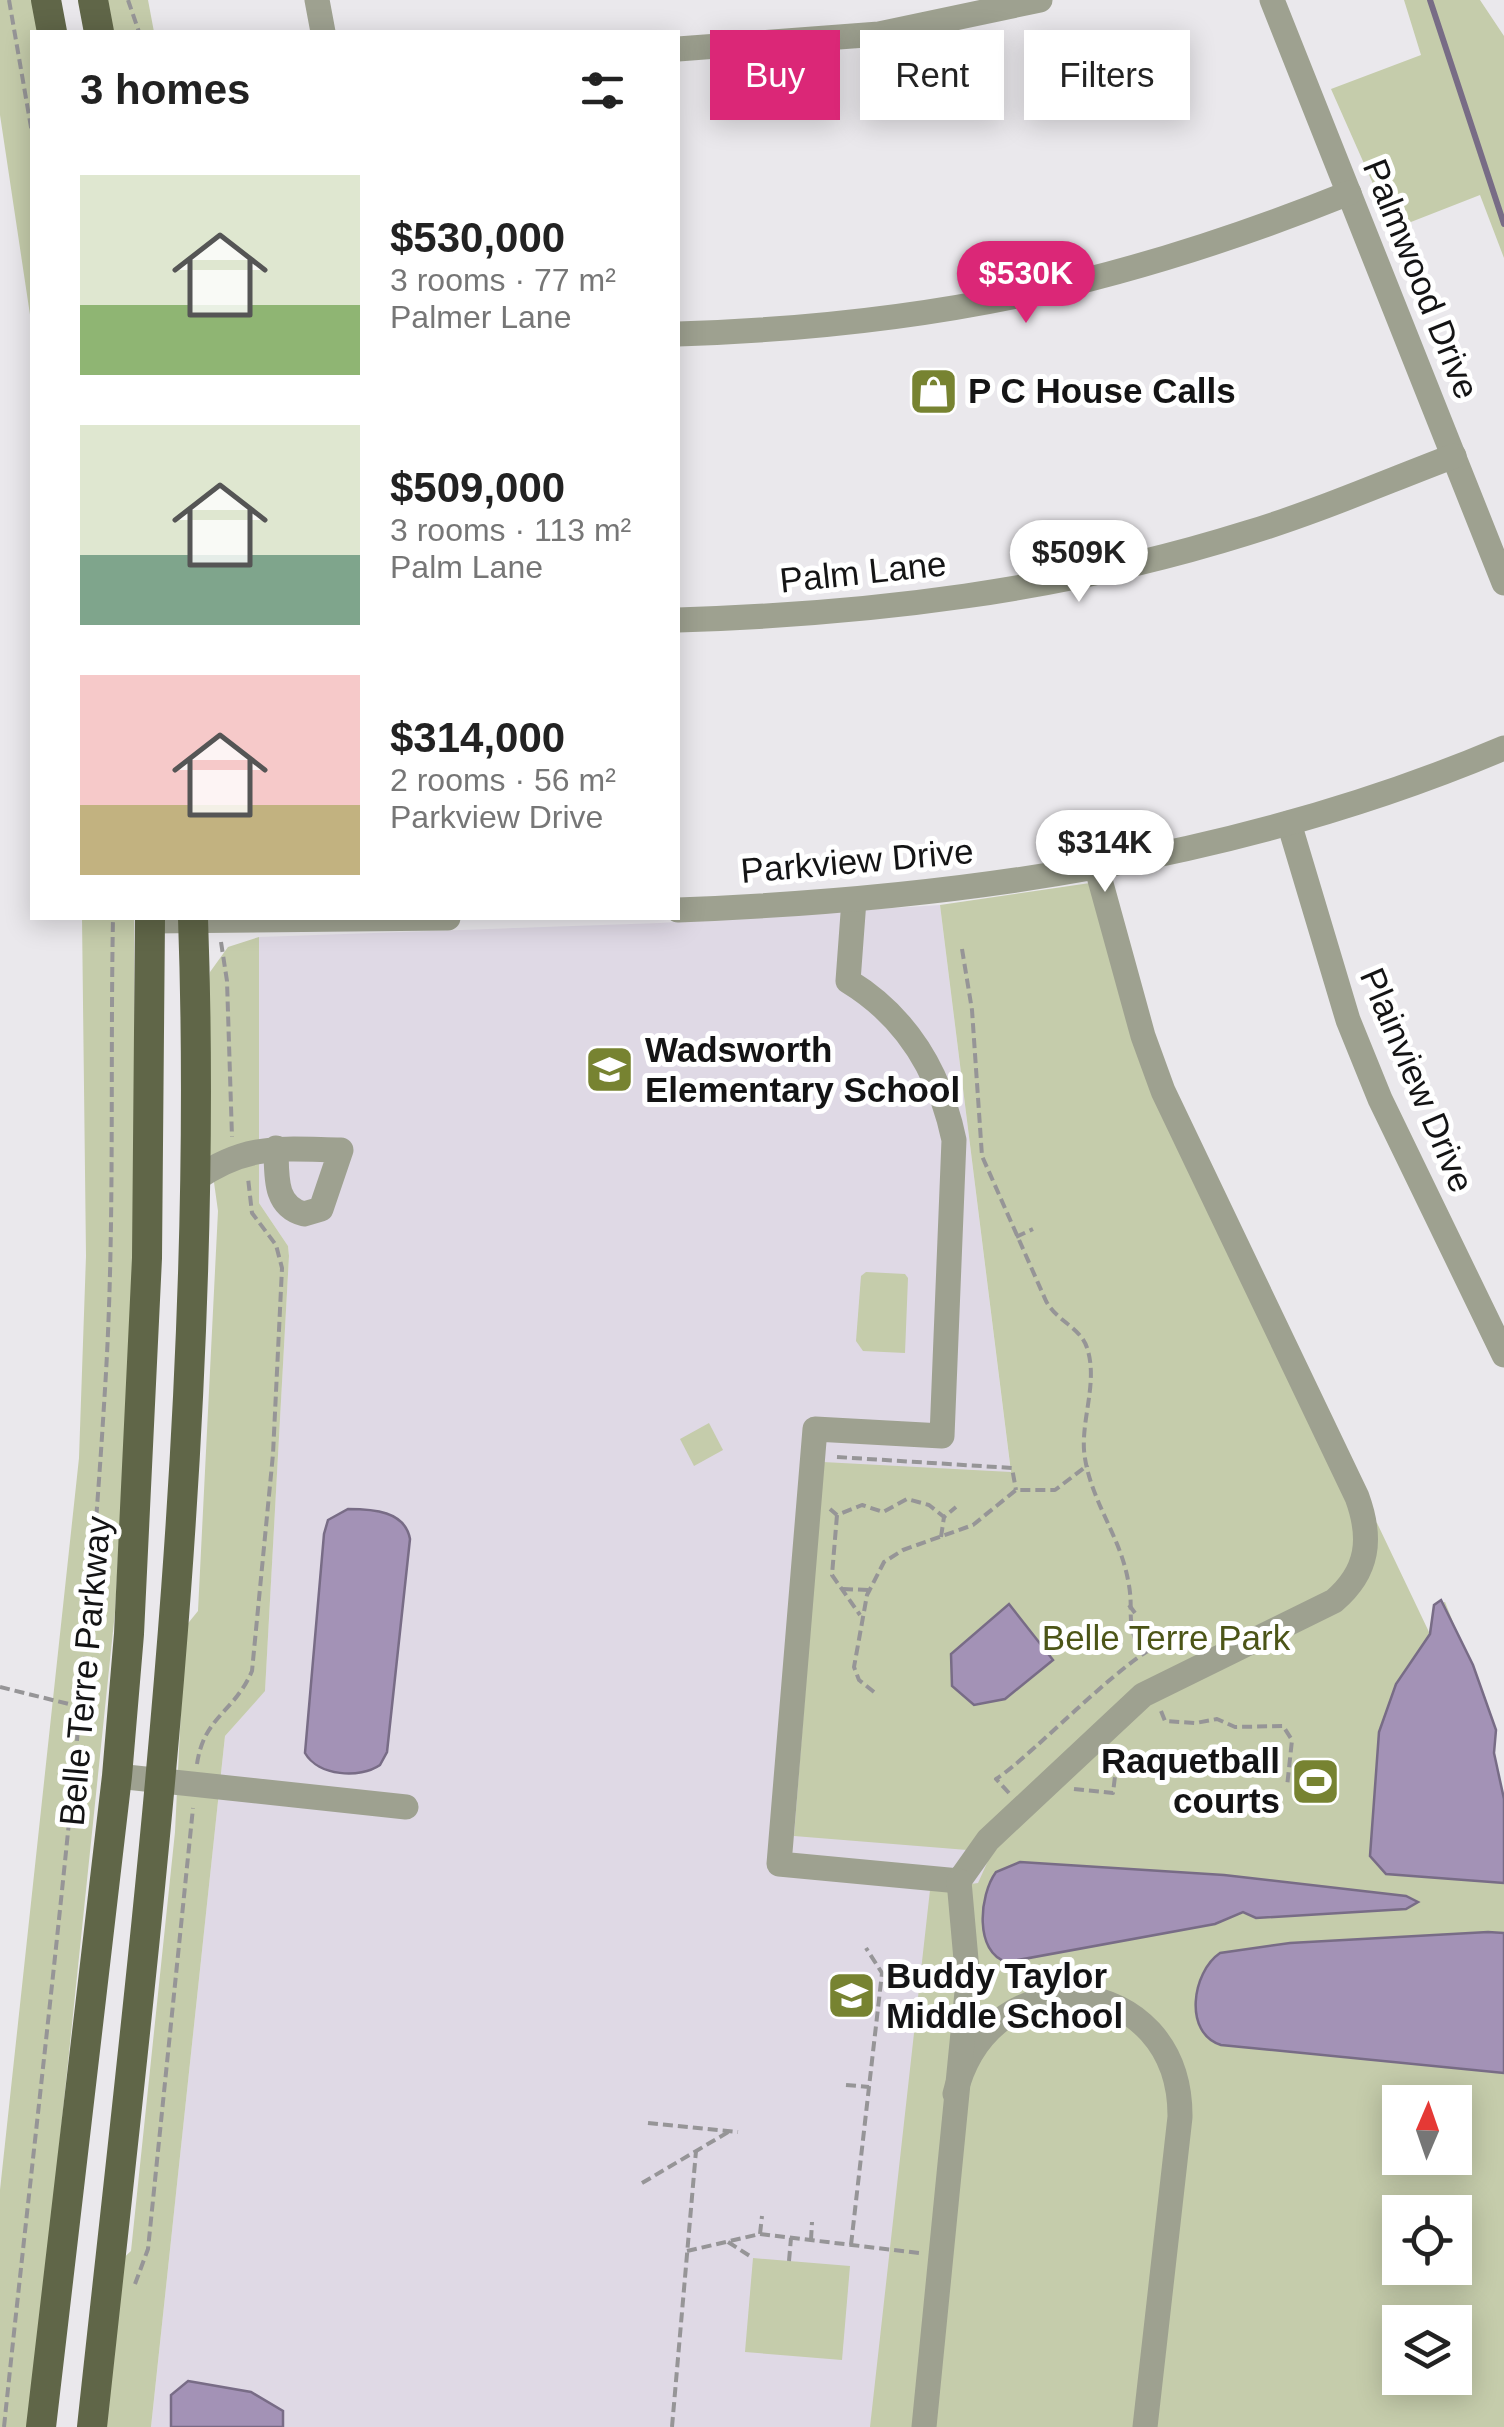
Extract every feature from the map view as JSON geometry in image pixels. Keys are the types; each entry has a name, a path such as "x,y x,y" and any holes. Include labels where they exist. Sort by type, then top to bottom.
{"main road":[{"path":"46,0 52,30"},
{"path":"94,0 100,30"},
{"name":"Belle Terre Parkway","path":"41,2427 117,1776 136,1522 147,1258 150,920"},
{"path":"92,2427 159,1781 187,1406 194,1180 193,920"}],"street":[{"path":"318,0 323,30"},
{"path":"680,50 852,38 940,24 1040,0"},
{"name":"Palmwood Drive","path":"1272,0 1504,583"},
{"path":"680,334 848,325 1032,296 1216,244 1349,193"},
{"name":"Palm Lane","path":"680,620 775,617 912,604 1075,578 1246,534 1454,456"},
{"name":"Parkview Drive","path":"680,910 854,900 1097,868 1289,823 1504,748"},
{"name":"Plainview Drive","path":"1289,823 1348,1020 1380,1099 1504,1355"},
{"path":"924,2427 968,1982 959,1881 980,1848 1156,1686 1334,1601 1356,1577 1368,1540 1357,1497 1152,1064 1097,868"},
{"path":"854,900 848,981 898,1020 933,1074 949,1116 956,1164 942,1436 815,1429 779,1864 959,1881"},
{"path":"194,1180 238,1154 276,1148 341,1150 325,1204 310,1214 291,1210 283,1200 276,1148"},
{"path":"117,1776 406,1806"},
{"path":"968,1982 1013,2008"},
{"path":"955,2094 978,2038 1013,2008 1063,1996 1111,2004 1151,2032 1176,2074 1180,2117 1145,2427"}],"path":[{"path":"9,0 30,121"},
{"path":"128,0 137,30"},
{"path":"4,2427 82,1708 105,1386 113,920"},
{"path":"962,949 972,1010 982,1156 1055,1316 1078,1330 1088,1350 1084,1444 1094,1496 1128,1580 1127,1623 1141,1654"},
{"path":"222,953 230,1133"},
{"path":"197,1762 204,1730 237,1698 252,1671 273,1454 282,1260 252,1213 246,1172"},
{"path":"1016,1237 1033,1230"},
{"path":"813,1456 1012,1468 1016,1490"},
{"path":"874,1692 855,1672 861,1616 873,1576 890,1556 973,1525 1016,1490 1055,1490 1088,1465"},
{"path":"837,1515 862,1505 882,1512 908,1499 928,1505 944,1517"},
{"path":"827,1506 837,1515"},
{"path":"941,1538 944,1517 956,1507"},
{"path":"837,1515 832,1575 861,1616"},
{"path":"842,1588 868,1590"},
{"path":"1129,1606 1138,1617"},
{"path":"1022,1808 996,1779 1034,1753 1141,1654 1171,1642"},
{"path":"1156,1686 1164,1721"},
{"path":"0,1687 106,1713"},
{"path":"1083,1695 1089,1700"},
{"path":"1154,1720 1196,1724 1217,1718 1235,1727 1283,1726 1292,1740 1287,1787"},
{"path":"1044,1787 1112,1792 1118,1746"},
{"path":"131,2293 148,2249 192,1813"},
{"path":"852,2245 882,1972 866,1948"},
{"path":"846,2084 869,2087"},
{"path":"648,2123 738,2132"},
{"path":"642,2183 730,2131"},
{"path":"672,2427 696,2152"},
{"path":"760,2234 762,2216"},
{"path":"810,2240 812,2222"},
{"path":"687,2251 760,2234 919,2253"},
{"path":"789,2261 791,2238"},
{"path":"728,2242 753,2258"}],"shaded area":[{"name":"Buddy Taylor Middle School","path":"940,905 1011,1473 1504,1890 1504,2427 151,2427 225,1736 265,1690 289,1256 288,1246 259,1203 259,937 660,923"},
{"path":"348,1509 395,1517 410,1539 387,1752 380,1765 372,1769 340,1773 319,1767 305,1753 324,1534 328,1520"},
{"path":"1441,1600 1473,1665 1496,1730 1494,1753 1504,1799 1504,1883 1386,1874 1370,1856 1379,1732 1396,1684 1430,1634 1434,1605"},
{"path":"1009,1604 1053,1660 1005,1699 974,1705 952,1686 951,1654"},
{"path":"1020,1862 1224,1875 1406,1896 1418,1902 1406,1909 1256,1918 1243,1912 1215,1924 1007,1962 989,1947 983,1908 996,1872"},
{"path":"1504,1933 1504,2073 1221,2045 1209,2038 1197,2016 1198,1987 1210,1962 1220,1953 1290,1943"},
{"path":"188,2381 251,2392 283,2411 283,2427 171,2427 171,2395"}],"green space":[{"path":"0,0 34,0 40,30 30,30 30,315 0,115"},
{"path":"105,0 148,0 154,30 111,30"},
{"path":"1404,0 1480,0 1504,36 1504,258 1480,195 1393,229 1331,89 1421,55"},
{"name":"Belle Terre Park","path":"1090,883 1125,1015 1354,1512 1377,1523 1429,1632 1434,1605 1445,1602 1496,1730 1494,1753 1504,1799 1504,2427 870,2427 930,1890 978,1883 992,1852 794,1836 823,1462 1011,1472 940,905"},
{"path":"82,920 134,920 135,1258 115,1612 30,2427 0,2427 0,2190 79,1458 86,1256"},
{"path":"259,937 259,1203 288,1246 289,1256 265,1691 225,1736 151,2427 101,2427 118,2263 131,2251 175,1832 185,1627 198,1611 218,1211 207,1132 210,972 228,947"},
{"path":"866,1272 905,1274 908,1278 905,1353 863,1351 856,1341 861,1276"},
{"path":"709,1423 723,1450 694,1466 680,1439"},
{"path":"753,2258 850,2266 842,2360 745,2352"}],"waterway":[{"path":"1430,0 1504,224"}],"place":[{"name":"P C House Calls","path":"933,391"},
{"name":"Wadsworth Elementary School","path":"610,1070"},
{"name":"Raquetball courts","path":"1315,1781"},
{"name":"Buddy Taylor Middle School","path":"851,1996"}]}
